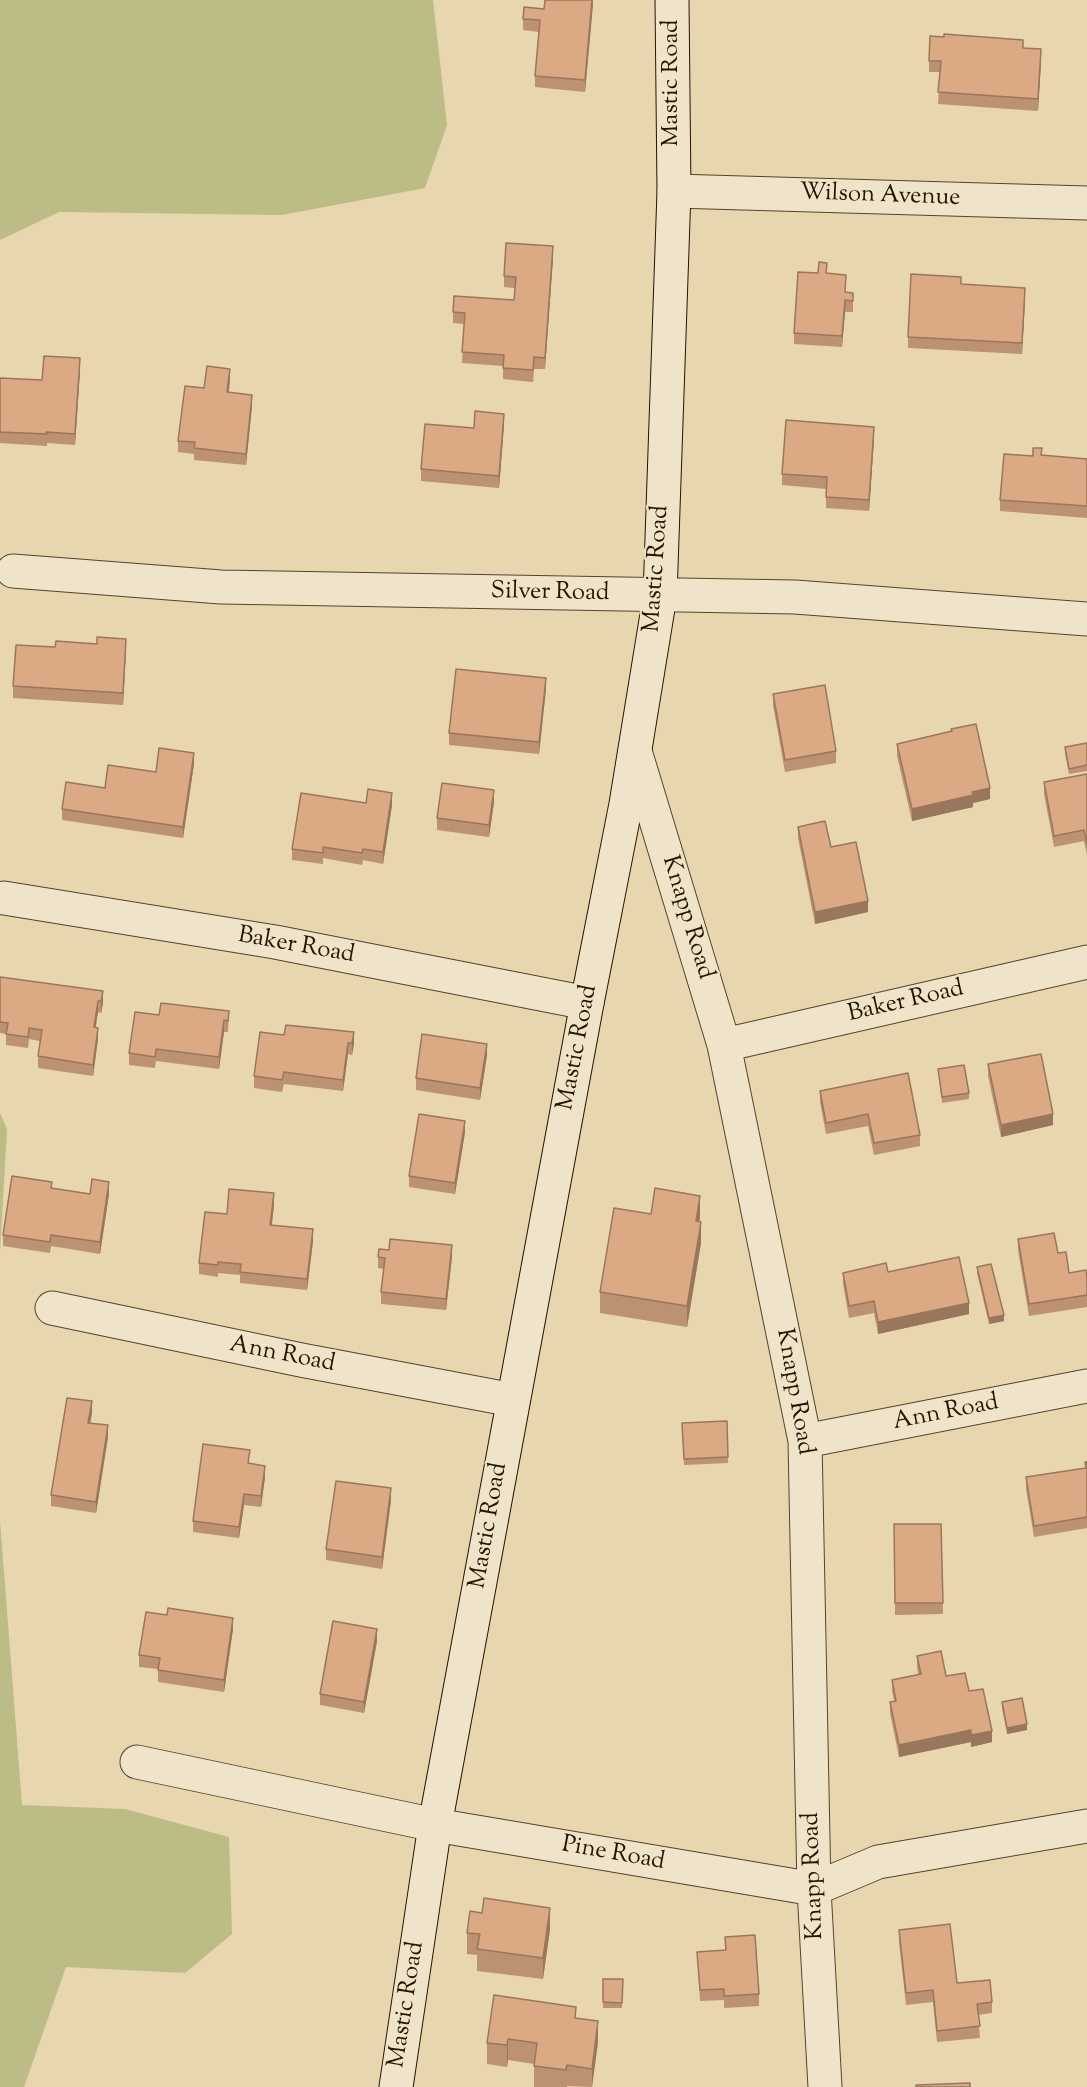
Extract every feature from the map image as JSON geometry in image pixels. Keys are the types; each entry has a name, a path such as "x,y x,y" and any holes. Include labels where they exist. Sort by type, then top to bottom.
{"street":[{"name":"Mastic Road","path":"396,2087 435,1825 635,751 660,596 674,191 672,0"},
{"name":"Wilson Avenue","path":"674,191 1087,203"},
{"name":"Silver Road","path":"13,571 221,587 795,597 1087,620"},
{"name":"Knapp Road","path":"635,751 724,1045 805,1441 814,1889 825,2087"},
{"name":"Baker Road","path":"4,898 275,942 587,1003"},
{"name":"Baker Road","path":"724,1045 1087,962"},
{"name":"Ann Road","path":"52,1308 301,1360 513,1400"},
{"name":"Ann Road","path":"805,1441 1087,1386"},
{"name":"Pine Road","path":"138,1762 435,1825 814,1889"},
{"path":"814,1889 878,1862 1087,1826"}],"green space":[{"path":"0,0 433,0 447,125 425,188 282,215 59,212 0,240"},
{"path":"0,1113 7,1129 0,1252"},
{"path":"0,1520 22,1805 125,1809 229,1837 232,1934 185,1973 66,1967 24,2087 0,2087"}],"building":[{"path":"545,0 592,0 585,80 535,76 540,20 523,19 524,7 544,9"},
{"path":"944,34 1023,40 1023,48 1041,49 1038,99 938,92 941,61 929,61 930,36 944,37"},
{"path":"506,243 553,246 545,358 534,357 533,370 503,368 504,355 462,352 465,313 453,312 454,296 514,300 516,277 504,276"},
{"path":"819,262 827,263 826,273 846,275 845,292 853,293 853,301 845,300 842,336 794,333 798,272 818,273"},
{"path":"911,274 961,277 961,284 1025,288 1022,343 908,337"},
{"path":"44,356 80,358 75,434 0,432 0,378 42,380"},
{"path":"207,366 230,369 227,392 252,395 246,454 194,448 195,442 178,441 185,386 204,388"},
{"path":"475,411 504,414 499,476 421,469 425,424 474,428"},
{"path":"786,420 874,427 869,500 826,497 827,477 782,474"},
{"path":"1033,448 1042,448 1041,455 1087,459 1087,506 1000,500 1004,454 1033,456"},
{"path":"97,637 126,639 123,693 13,686 16,645 55,647 56,641 97,644"},
{"path":"456,669 546,678 539,742 449,733"},
{"path":"825,685 836,751 785,760 773,694"},
{"path":"976,724 990,788 972,792 973,795 912,809 897,744"},
{"path":"1087,743 1087,765 1069,769 1065,747"},
{"path":"159,748 194,753 183,827 62,809 66,782 105,788 108,765 156,772"},
{"path":"1087,774 1087,844 1084,830 1054,836 1044,782"},
{"path":"442,783 494,790 489,825 437,818"},
{"path":"368,789 392,793 383,852 363,849 362,853 323,847 323,853 292,849 301,793 366,803"},
{"path":"825,821 831,847 856,842 868,901 815,912 798,827"},
{"path":"0,977 103,991 101,1001 98,1001 94,1027 98,1028 93,1065 38,1056 42,1030 29,1028 28,1037 6,1034 8,1023 0,1022"},
{"path":"161,1003 229,1011 228,1021 224,1020 219,1057 156,1049 155,1057 129,1053 135,1012 159,1015"},
{"path":"286,1025 354,1032 352,1043 348,1043 343,1080 284,1072 282,1080 254,1076 260,1032 284,1035"},
{"path":"422,1034 487,1044 480,1088 416,1078"},
{"path":"1041,1054 1053,1114 1001,1125 988,1064"},
{"path":"964,1065 969,1093 942,1097 938,1069"},
{"path":"908,1073 920,1135 874,1143 868,1114 826,1123 820,1091"},
{"path":"419,1114 465,1121 455,1183 409,1176"},
{"path":"12,1176 52,1182 51,1188 90,1194 92,1179 109,1182 100,1242 51,1235 50,1242 3,1235"},
{"path":"655,1188 700,1196 696,1221 701,1222 687,1306 600,1292 614,1208 651,1214"},
{"path":"229,1189 274,1193 270,1225 313,1229 307,1279 240,1272 241,1264 199,1263 205,1212 227,1214"},
{"path":"1054,1233 1058,1253 1066,1252 1069,1273 1086,1270 1087,1295 1029,1304 1018,1239"},
{"path":"390,1239 452,1245 446,1299 381,1292 385,1258 378,1257 379,1249 389,1250"},
{"path":"959,1257 969,1303 878,1322 874,1301 849,1306 843,1273 886,1263 888,1272"},
{"path":"991,1264 1004,1315 989,1318 977,1267"},
{"path":"67,1398 92,1401 88,1423 108,1425 96,1502 51,1495"},
{"path":"727,1421 728,1457 684,1459 682,1423"},
{"path":"203,1444 250,1450 248,1463 265,1466 261,1496 244,1494 239,1527 193,1521"},
{"path":"1085,1462 1087,1462 1087,1517 1034,1526 1026,1477 1086,1468"},
{"path":"336,1481 391,1488 382,1557 326,1549"},
{"path":"894,1524 941,1524 943,1603 895,1603"},
{"path":"168,1608 233,1618 224,1680 158,1670 160,1658 139,1655 146,1612 167,1615"},
{"path":"333,1621 377,1629 364,1702 320,1694"},
{"path":"941,1651 946,1676 965,1673 969,1691 983,1689 992,1731 971,1735 971,1730 899,1745 890,1702 896,1701 892,1680 921,1674 917,1656"},
{"path":"1022,1698 1027,1724 1007,1728 1002,1702"},
{"path":"484,1898 550,1908 543,1958 477,1949 480,1934 467,1933 470,1911 482,1913"},
{"path":"950,1924 957,1983 990,1980 992,2002 977,2004 980,2026 937,2031 933,1990 906,1993 899,1930"},
{"path":"755,1935 759,1994 724,1996 724,1989 700,1990 697,1952 726,1950 725,1937"},
{"path":"603,1979 623,1979 622,2003 603,2002"},
{"path":"494,1995 576,2007 575,2018 598,2021 592,2069 567,2065 566,2070 534,2066 537,2043 508,2039 507,2045 487,2043"},
{"path":"970,2083 970,2087 916,2087 916,2085"}]}
